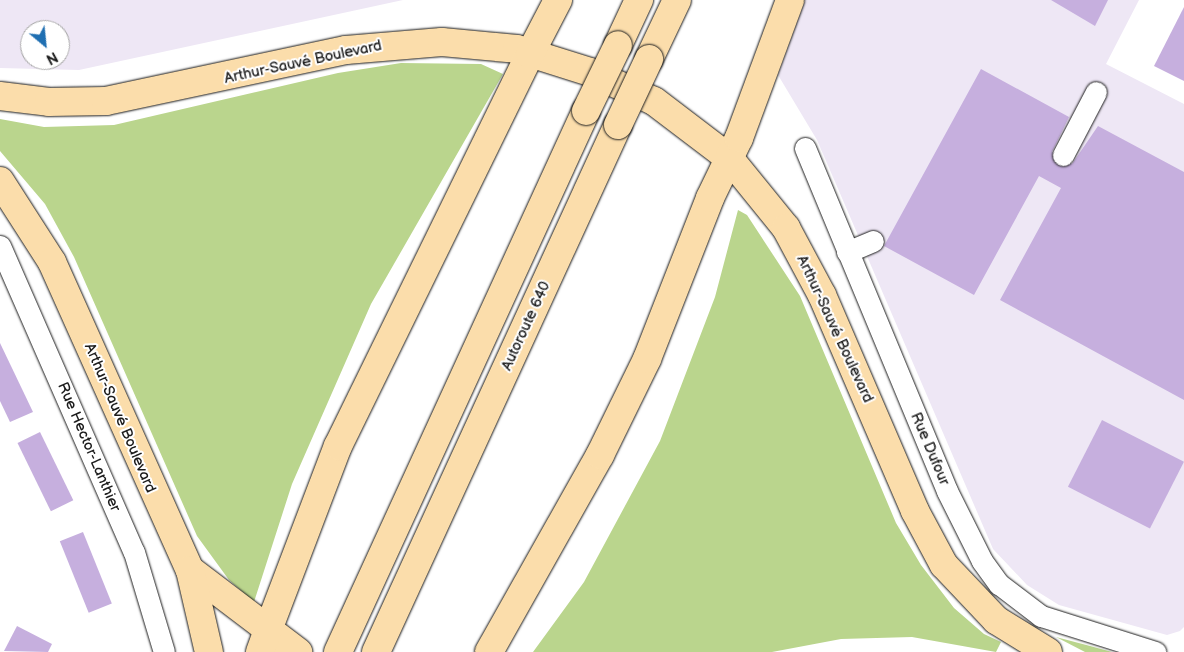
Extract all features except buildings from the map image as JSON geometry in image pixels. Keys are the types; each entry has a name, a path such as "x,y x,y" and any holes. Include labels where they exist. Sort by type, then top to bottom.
{"main road":[{"path":"264,641 338,446 558,0"},
{"path":"341,645 586,111 639,0"},
{"name":"Autoroute 640","path":"376,651 677,0"},
{"path":"489,652 621,414 730,159 790,0"},
{"name":"Arthur-Sauvé Boulevard","path":"0,96 49,102 106,101 346,50 407,43 495,45 590,72 654,101 730,159 761,193 805,260 937,554 985,611 1048,652"},
{"name":"Arthur-Sauvé Boulevard","path":"0,181 52,262 190,570 264,641 298,652"},
{"path":"190,570 209,652"}],"street":[{"path":"1064,155 1096,92"},
{"name":"Rue Dufour","path":"805,148 947,491 991,573 1025,606 1054,623 1155,652"},
{"path":"847,252 872,241"},
{"name":"Rue Hector-Lanthier","path":"0,246 134,552 164,652"}],"shaded area":[{"path":"0,0 403,0 79,70 70,70 70,20 20,20 20,69 0,68"},
{"path":"805,0 1139,0 1106,64 1184,104 1184,627 1180,631 1167,635 1059,605 1027,585 993,549 817,140 778,75"}],"green space":[{"path":"401,63 481,64 503,74 371,304 292,484 254,602 229,580 197,536 74,257 45,204 0,151 0,119 44,127 114,125 338,73"},
{"path":"738,210 747,215 800,296 896,523 921,565 954,608 984,634 1001,642 996,652 912,637 841,639 772,652 533,652 584,582 660,441 715,297"},
{"path":"1056,637 1090,646 1112,652 1085,652"}]}
